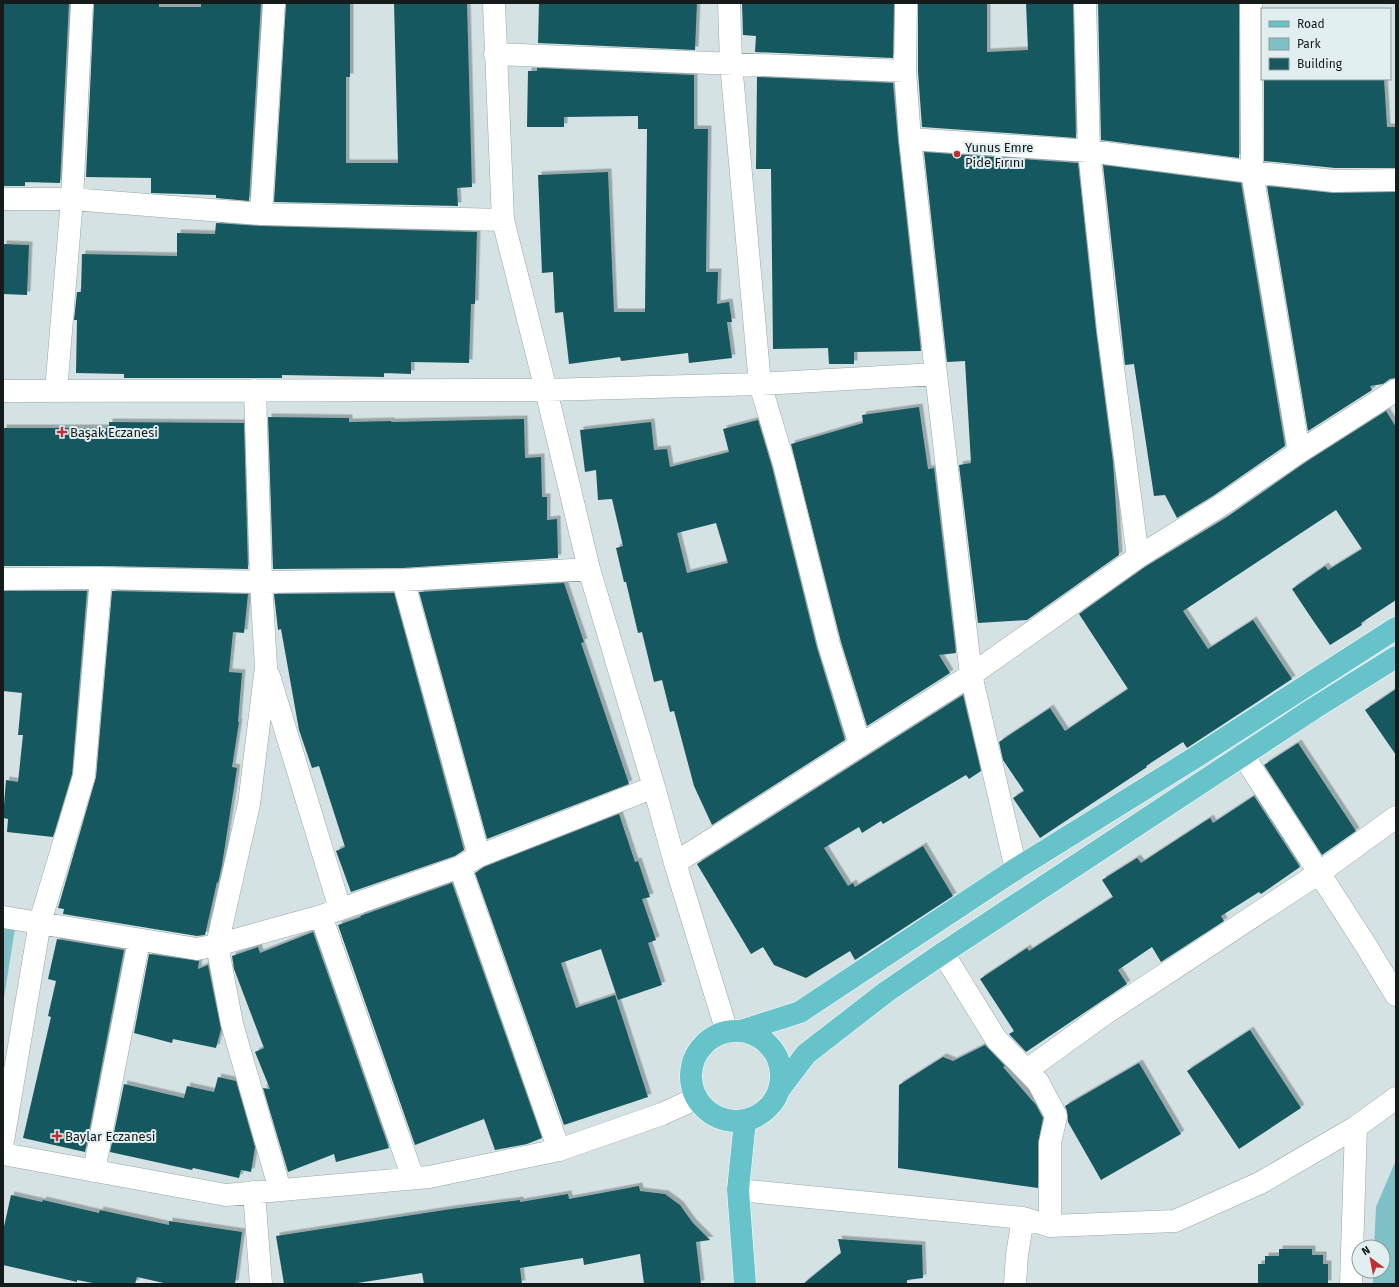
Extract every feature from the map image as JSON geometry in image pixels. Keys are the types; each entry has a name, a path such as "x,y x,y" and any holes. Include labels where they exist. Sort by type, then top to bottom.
{"main road":[{"path":"1396,628 1191,760 1016,869 800,1012 716,1036 705,1044 697,1054 692,1066 691,1079 693,1092 699,1103 708,1113 720,1119 732,1122 745,1121 758,1117 768,1109 776,1099 781,1087 806,1054 886,992 1313,709 1396,657"},
{"path":"734,1031 753,1034 765,1040 774,1050 780,1061 782,1074 781,1087"},
{"path":"745,1121 738,1190 745,1284"}],"street":[{"path":"56,391 72,199 82,3"},
{"path":"261,214 274,3"},
{"path":"494,3 503,220 590,569 675,863 734,1031"},
{"path":"729,3 731,63 760,384 784,464 829,645 860,745"},
{"path":"906,3 905,71 910,139 971,675 1016,869"},
{"path":"1085,3 1089,151 1108,330 1138,557"},
{"path":"1251,3 1252,172 1299,452"},
{"path":"495,54 905,71"},
{"path":"910,139 1089,151 1334,181 1396,180"},
{"path":"3,199 72,199 261,214 503,220"},
{"path":"3,391 546,390 760,384 936,374"},
{"path":"255,390 261,582 266,668 249,804 217,945 232,1024 280,1190"},
{"path":"675,863 971,675 1138,557 1220,506 1299,452 1396,390"},
{"path":"3,579 101,578 261,582 403,580 590,569"},
{"path":"3,1141 40,922 84,776 101,578"},
{"path":"403,580 479,856"},
{"path":"266,668 330,913 413,1178"},
{"path":"1243,755 1365,944 1396,995"},
{"path":"3,917 197,949 217,945 330,913 460,867 479,856 654,787"},
{"path":"1027,1070 1103,1015 1319,873 1396,817"},
{"path":"460,867 559,1150"},
{"path":"94,1171 139,940"},
{"path":"943,953 996,1039 1038,1082 1056,1116 1050,1143 1050,1226"},
{"path":"3,1154 226,1195 429,1177 559,1150 662,1114 696,1098"},
{"path":"738,1190 1023,1218 1050,1226 1175,1221 1260,1183 1356,1127 1396,1098"},
{"path":"1350,1284 1356,1127"},
{"path":"254,1192 261,1284"},
{"path":"1015,1284 1017,1255 1023,1218"}],"green space":[{"path":"3,927 15,928 3,1004"},
{"path":"1396,1160 1396,1284 1373,1284 1373,1279 1391,1279 1391,1239 1374,1239 1376,1207"}],"building":[{"path":"3,3 69,3 60,183 25,182 25,186 3,186"},
{"path":"94,3 159,3 159,7 201,7 201,3 261,3 249,201 216,198 216,195 151,193 151,178 86,177"},
{"path":"286,3 350,3 350,77 346,77 346,163 398,163 394,3 467,3 472,187 457,188 458,206 274,202"},
{"path":"539,3 697,3 695,50 538,43"},
{"path":"742,3 894,3 893,58 755,52 756,36 743,35"},
{"path":"918,3 987,3 987,52 1028,50 1026,3 1073,3 1076,138 922,127 918,71"},
{"path":"1098,3 1239,3 1239,158 1101,140"},
{"path":"537,68 694,75 694,129 708,129 706,272 718,272 717,304 729,302 732,322 727,322 732,358 689,363 688,353 621,361 620,357 569,364 563,312 555,313 553,272 542,273 538,175 608,172 614,312 645,312 647,129 638,129 638,116 564,117 564,127 527,127 528,71 537,71"},
{"path":"757,77 893,83 921,351 854,352 854,364 829,364 828,348 773,349 771,169 756,169"},
{"path":"1264,80 1384,80 1387,127 1396,127 1396,168 1335,168 1264,161"},
{"path":"924,152 1078,163 1096,331 1113,462 1119,555 1027,620 978,623 959,465 971,463 965,361 947,362"},
{"path":"1103,165 1241,183 1285,446 1213,496 1177,518 1165,495 1154,496 1134,364 1125,365"},
{"path":"1267,186 1333,193 1396,192 1396,378 1390,379 1383,384 1370,386 1372,390 1308,431"},
{"path":"216,223 261,226 477,232 475,304 471,304 469,363 411,362 411,374 384,373 384,377 282,375 282,378 124,378 124,374 76,373 77,320 74,320 77,292 81,292 82,254 177,256 177,233 215,234"},
{"path":"3,244 29,245 27,295 3,294"},
{"path":"919,407 928,469 934,468 956,653 939,655 950,673 867,726 841,642 791,444 863,423 862,415"},
{"path":"1386,411 1396,427 1396,600 1361,623 1362,625 1330,645 1292,589 1325,566 1328,570 1362,549 1336,510 1183,611 1208,649 1253,620 1292,679 1187,748 1183,742 1040,838 1013,798 1024,791 1003,760 999,742 1050,708 1065,731 1128,689 1079,614 1145,567 1227,517 1306,462"},
{"path":"268,417 349,418 349,422 524,419 525,458 541,457 542,497 547,497 547,520 557,519 558,558 403,568 273,569"},
{"path":"758,420 772,467 817,648 845,740 712,825 694,786 674,711 670,712 662,680 654,682 642,632 638,633 616,548 623,546 612,499 598,500 596,470 585,472 580,430 651,422 654,450 667,449 670,467 729,452 723,429","holes":["716,523 728,563 687,573 677,533"]},
{"path":"109,422 244,423 248,569 3,566 3,428 109,428"},
{"path":"564,583 584,642 581,643 629,784 487,839 419,592"},
{"path":"3,591 87,591 72,774 53,837 7,832 8,819 3,818 6,780 18,782 23,735 18,735 22,693 3,691"},
{"path":"112,591 248,594 244,633 233,632 229,672 242,673 239,722 232,767 237,768 222,865 205,935 197,936 63,914 64,909 58,908 96,777"},
{"path":"394,593 464,850 455,856 351,892 336,851 345,847 319,766 312,768 299,730 281,629 278,630 274,594"},
{"path":"1396,689 1396,755 1365,710"},
{"path":"963,695 981,771 969,779 966,775 883,824 881,821 862,833 859,827 824,848 848,886 853,883 855,887 923,846 953,896 855,960 850,951 806,978 774,965 763,947 751,954 697,864"},
{"path":"1298,743 1356,831 1322,855 1264,765"},
{"path":"1254,796 1300,867 1261,894 1259,892 1221,916 1224,921 1161,962 1152,947 1118,970 1127,984 1026,1052 1009,1034 1014,1031 980,979 1027,948 1029,951 1113,897 1102,880 1137,858 1141,863 1210,818 1213,823"},
{"path":"619,814 635,862 638,861 650,897 642,899 656,940 648,943 662,985 618,1000 601,949 561,963 576,1008 615,995 648,1097 564,1125 475,873 484,867"},
{"path":"452,883 542,1138 527,1144 495,1150 484,1119 415,1145 338,925"},
{"path":"313,932 389,1148 336,1162 334,1154 288,1172 263,1088 270,1089 255,1052 264,1048 234,969 232,956 258,947 260,953"},
{"path":"57,939 124,950 85,1152 23,1138 51,1017 48,1016 56,981 48,979"},
{"path":"149,954 199,961 198,969 208,965 221,1029 216,1048 173,1039 172,1043 134,1033"},
{"path":"1250,1030 1301,1108 1239,1149 1187,1071"},
{"path":"985,1045 1005,1066 1003,1067 1036,1105 1043,1118 1038,1143 1038,1188 898,1168 899,1085 943,1057 953,1061"},
{"path":"1139,1063 1181,1134 1101,1180 1068,1122 1065,1106"},
{"path":"218,1077 236,1081 255,1147 251,1172 241,1170 239,1178 193,1168 192,1170 110,1152 124,1084 184,1098 187,1086 214,1092"},
{"path":"639,1186 640,1191 665,1194 680,1205 693,1223 710,1240 696,1242 701,1284 644,1284 640,1254 584,1265 583,1258 520,1268 522,1284 424,1284 422,1273 351,1284 284,1284 276,1236 520,1200 520,1202 568,1194 569,1199"},
{"path":"11,1195 42,1202 43,1200 99,1213 100,1210 169,1225 169,1221 242,1232 235,1284 168,1284 137,1277 135,1284 98,1284 77,1280 77,1282 3,1265 3,1231"},
{"path":"838,1239 922,1245 923,1278 907,1280 907,1284 803,1284 841,1253"},
{"path":"1279,1249 1312,1249 1312,1255 1323,1255 1323,1264 1328,1264 1328,1284 1258,1284 1258,1264 1265,1264 1265,1256 1279,1256"}],"place":[{"name":"Yunus Emre Pide Fırını","path":"957,154"},
{"name":"Başak Eczanesi","path":"62,432"},
{"name":"Baylar Eczanesi","path":"57,1136"}]}
